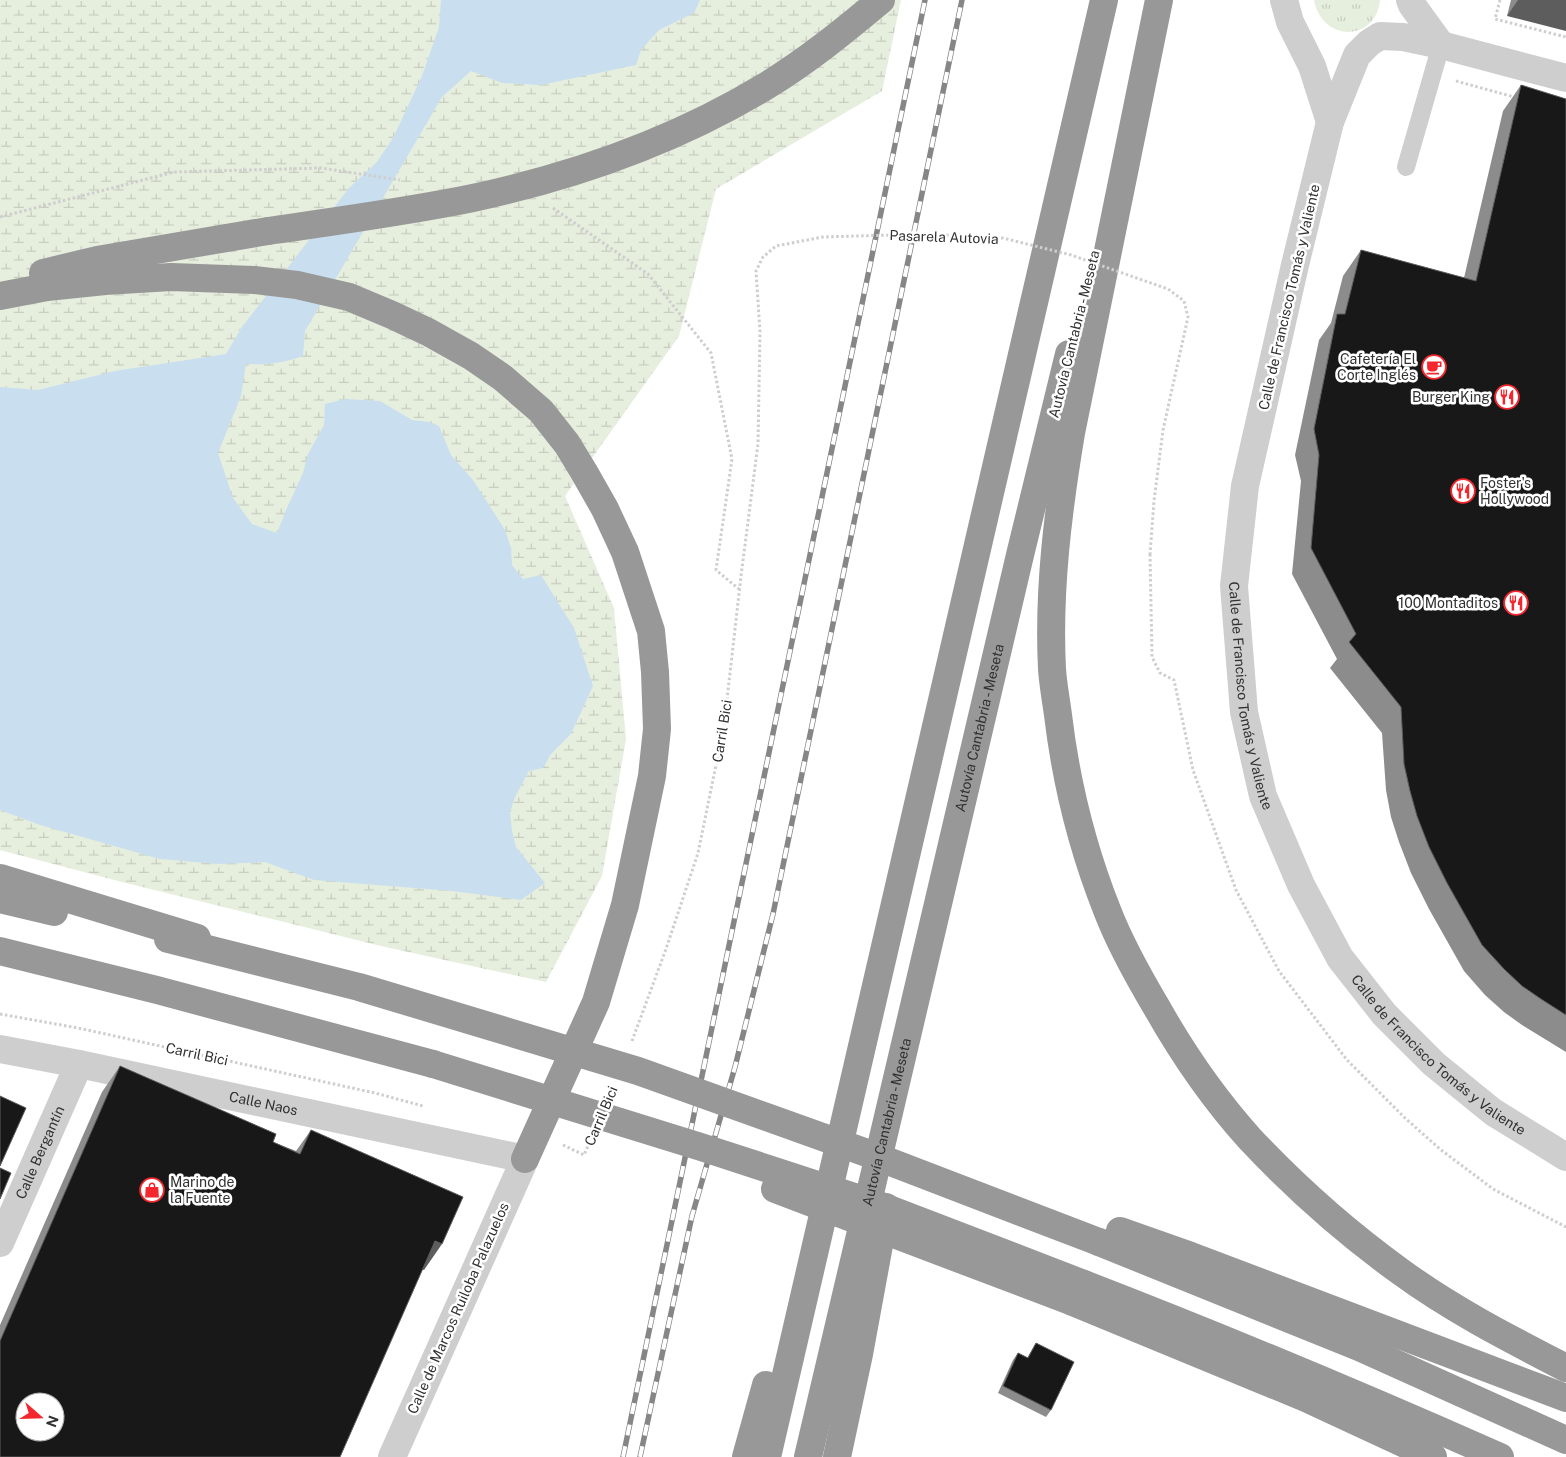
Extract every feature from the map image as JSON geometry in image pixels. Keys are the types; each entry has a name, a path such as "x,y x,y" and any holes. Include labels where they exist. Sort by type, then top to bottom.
{"highway":[{"path":"0,285 97,260 474,198 572,172 668,136 740,101 816,52 881,0"},
{"path":"767,1457 1104,0"},
{"path":"1158,0 1071,433 1060,502 1054,558 1052,671 1066,768 1074,809 1087,854 1108,912 1133,966 1195,1069 1225,1110 1250,1138 1286,1176 1326,1213 1402,1273 1473,1319 1566,1368"},
{"name":"Autovía Cantabria - Meseta","path":"808,1457 1020,555 1158,0"},
{"path":"0,296 47,286 171,277 254,280 297,285 349,297 428,332 471,356 503,378 542,411 566,444 605,509 625,552 651,631 657,729 652,776 627,896 596,1002 525,1158"},
{"path":"0,878 169,934 359,987 638,1071 1102,1234 1566,1440"},
{"path":"0,899 169,934"},
{"path":"837,1457 859,1354 900,1130 931,937"},
{"path":"0,951 157,990 433,1064 719,1168 1078,1293 1205,1331 1500,1457"},
{"path":"746,1457 878,971"},
{"path":"1102,1234 1191,1256 1566,1398"},
{"path":"1078,1293 1433,1457"}],"street":[{"path":"1284,0 1290,22 1312,66 1330,122"},
{"path":"1410,0 1441,46 1566,78"},
{"name":"Calle de Francisco Tomás y Valiente","path":"1441,46 1403,37 1380,36 1369,43 1357,56 1330,122 1295,265 1245,486 1234,586 1244,712 1263,796 1301,885 1340,958 1384,1014 1434,1064 1493,1112 1566,1156"},
{"name":"Calle Naos","path":"0,1049 525,1158"},
{"name":"Calle Bergantín","path":"0,1243 79,1064"},
{"name":"Calle de Marcos Ruiloba Palazuelos","path":"392,1457 525,1158"}],"lane":[{"path":"1406,167 1441,46"}],"path":[{"path":"1500,0 1495,19 1566,37"},
{"path":"1433,75 1514,96"},
{"path":"0,217 174,172 321,168 405,181"},
{"path":"545,203 648,274 711,352 732,459 716,570 740,590"},
{"name":"Pasarela Autovia","path":"741,576 758,444 760,332 756,271 763,257 776,246 823,237 927,234 1003,238 1071,255 1168,289 1184,301 1188,317 1163,430 1150,554"},
{"name":"Carril Bici","path":"631,1043 666,949 698,853 724,726 741,576"},
{"name":"Carril Bici","path":"0,1014 78,1028 375,1093 431,1108"},
{"name":"Carril Bici","path":"537,1133 584,1155 592,1138"}],"green space":[{"path":"0,0 901,0 882,91 716,189 679,336 565,496 614,608 626,739 602,876 546,982 381,946 0,850"},
{"path":"1314,0 1380,0 1376,14 1369,24 1359,30 1348,32 1337,30 1327,24 1319,14"}],"water":[{"path":"441,0 700,0 694,13 659,30 641,50 636,65 541,85 502,83 471,71 442,97 305,331 303,356 275,363 246,364 241,396 218,453 233,498 252,524 277,533 303,473 308,454 324,425 325,404 345,399 380,401 412,420 430,422 439,426 451,455 473,480 505,530 511,548 512,565 523,579 541,575 574,628 593,686 571,734 551,754 543,768 529,771 515,797 510,812 516,847 545,883 521,900 452,891 314,880 265,862 218,864 160,859 40,825 0,810 0,387 38,390 115,371 226,354 242,327 349,188 377,162 393,138 422,76 439,27"}],"building":[{"path":"1521,85 1566,99 1566,1015 1522,986 1482,945 1447,883 1429,847 1410,791 1404,764 1401,707 1349,642 1356,634 1311,548 1319,455 1314,429 1337,314 1345,314 1361,250 1476,281"},
{"path":"120,1066 276,1134 273,1142 300,1154 311,1130 463,1197 442,1244 435,1241 340,1457 0,1457 0,1341"},
{"path":"0,1096 26,1108 0,1166"},
{"path":"0,1168 11,1173 0,1199"},
{"path":"1036,1343 1074,1362 1051,1410 1003,1386 1018,1353 1028,1358"}],"railway":[{"path":"623,1457 925,0"},
{"path":"640,1457 692,1216 735,1067 773,914 962,0"}],"place":[{"name":"Cafetería El Corte Inglés","path":"1434,367"},
{"name":"Burger King","path":"1507,397"},
{"name":"Foster's Hollywood","path":"1463,491"},
{"name":"100 Montaditos","path":"1516,603"},
{"name":"Marino de la Fuente","path":"152,1190"}]}
